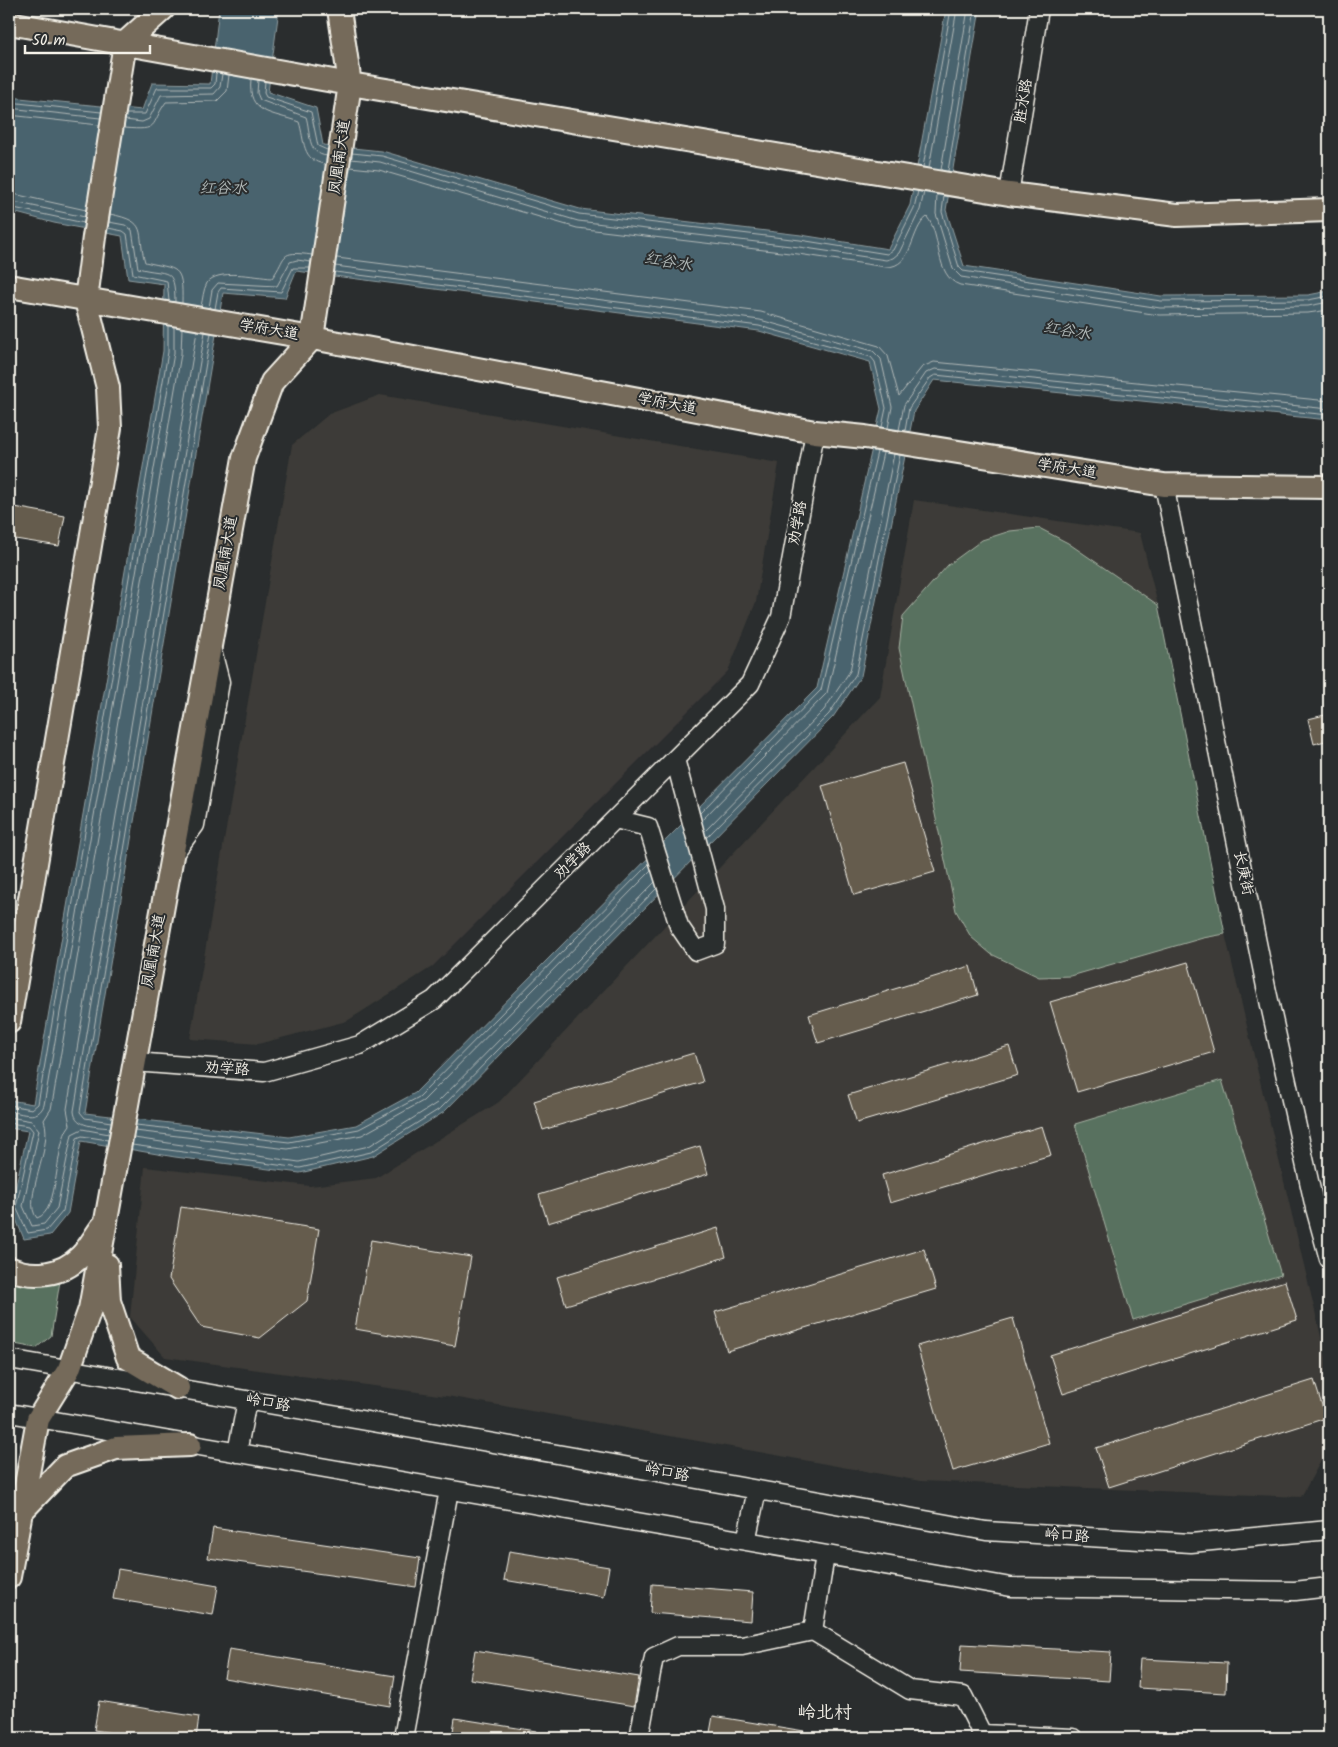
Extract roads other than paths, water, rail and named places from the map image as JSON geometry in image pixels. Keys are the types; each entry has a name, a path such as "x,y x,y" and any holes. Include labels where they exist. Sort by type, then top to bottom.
{"main road":[{"path":"9,1022 110,428 108,388 86,300 94,237 125,43 163,9"},
{"name":"凤凰南大道","path":"106,1222 244,458 272,382 312,338 344,136 350,84 339,9"},
{"path":"9,23 350,84 1009,194 1177,215 1329,210"},
{"name":"学府大道","path":"9,286 241,325 815,432 912,444 1164,485 1329,487"},
{"path":"9,1268 23,1274 45,1274 63,1268 81,1256 106,1222"},
{"path":"9,1577 38,1419 69,1369 90,1309 106,1222"},
{"path":"106,1222 109,1301 128,1358 178,1388"},
{"path":"21,1512 65,1466 116,1448 190,1445"}],"street":[{"name":"胜水路","path":"1009,194 1039,9"},
{"name":"劝学路","path":"134,1062 264,1072 360,1045 434,1000 615,819 676,766 750,684 781,617 815,432"},
{"name":"长庚街","path":"1164,485 1266,987 1315,1208 1329,1259"},
{"path":"615,819 648,827 679,926 696,951 715,944 715,909 676,766"},
{"name":"岭口路","path":"9,1359 986,1531 1191,1543 1329,1530"},
{"path":"237,1453 247,1400"},
{"path":"9,1414 1011,1587 1295,1591 1329,1586"},
{"path":"403,1738 449,1490"},
{"path":"746,1541 757,1490"},
{"path":"813,1631 825,1555"},
{"path":"639,1738 654,1656 678,1646 742,1646 813,1631 910,1690 963,1696 982,1736 1073,1738"}],"water":[{"name":"红谷水","path":"219,9 279,9 268,92 316,108 323,145 382,151 580,209 801,235 888,249 910,205 946,9 980,9 946,210 964,266 1161,296 1308,295 1329,291 1329,420 934,380 914,411 861,676 833,717 444,1112 373,1156 300,1173 175,1157 81,1141 68,1213 50,1235 24,1239 11,1207 28,1131 9,1128 9,1100 33,1104 163,351 164,284 128,279 122,236 54,223 9,211 9,97 142,110 152,83 210,84","holes":["296,271 759,331 870,362 881,409 817,688 415,1093 356,1125 289,1137 85,1113 223,293 285,298"]}],"district":[{"name":"岭北村","path":"825,1713"}]}
